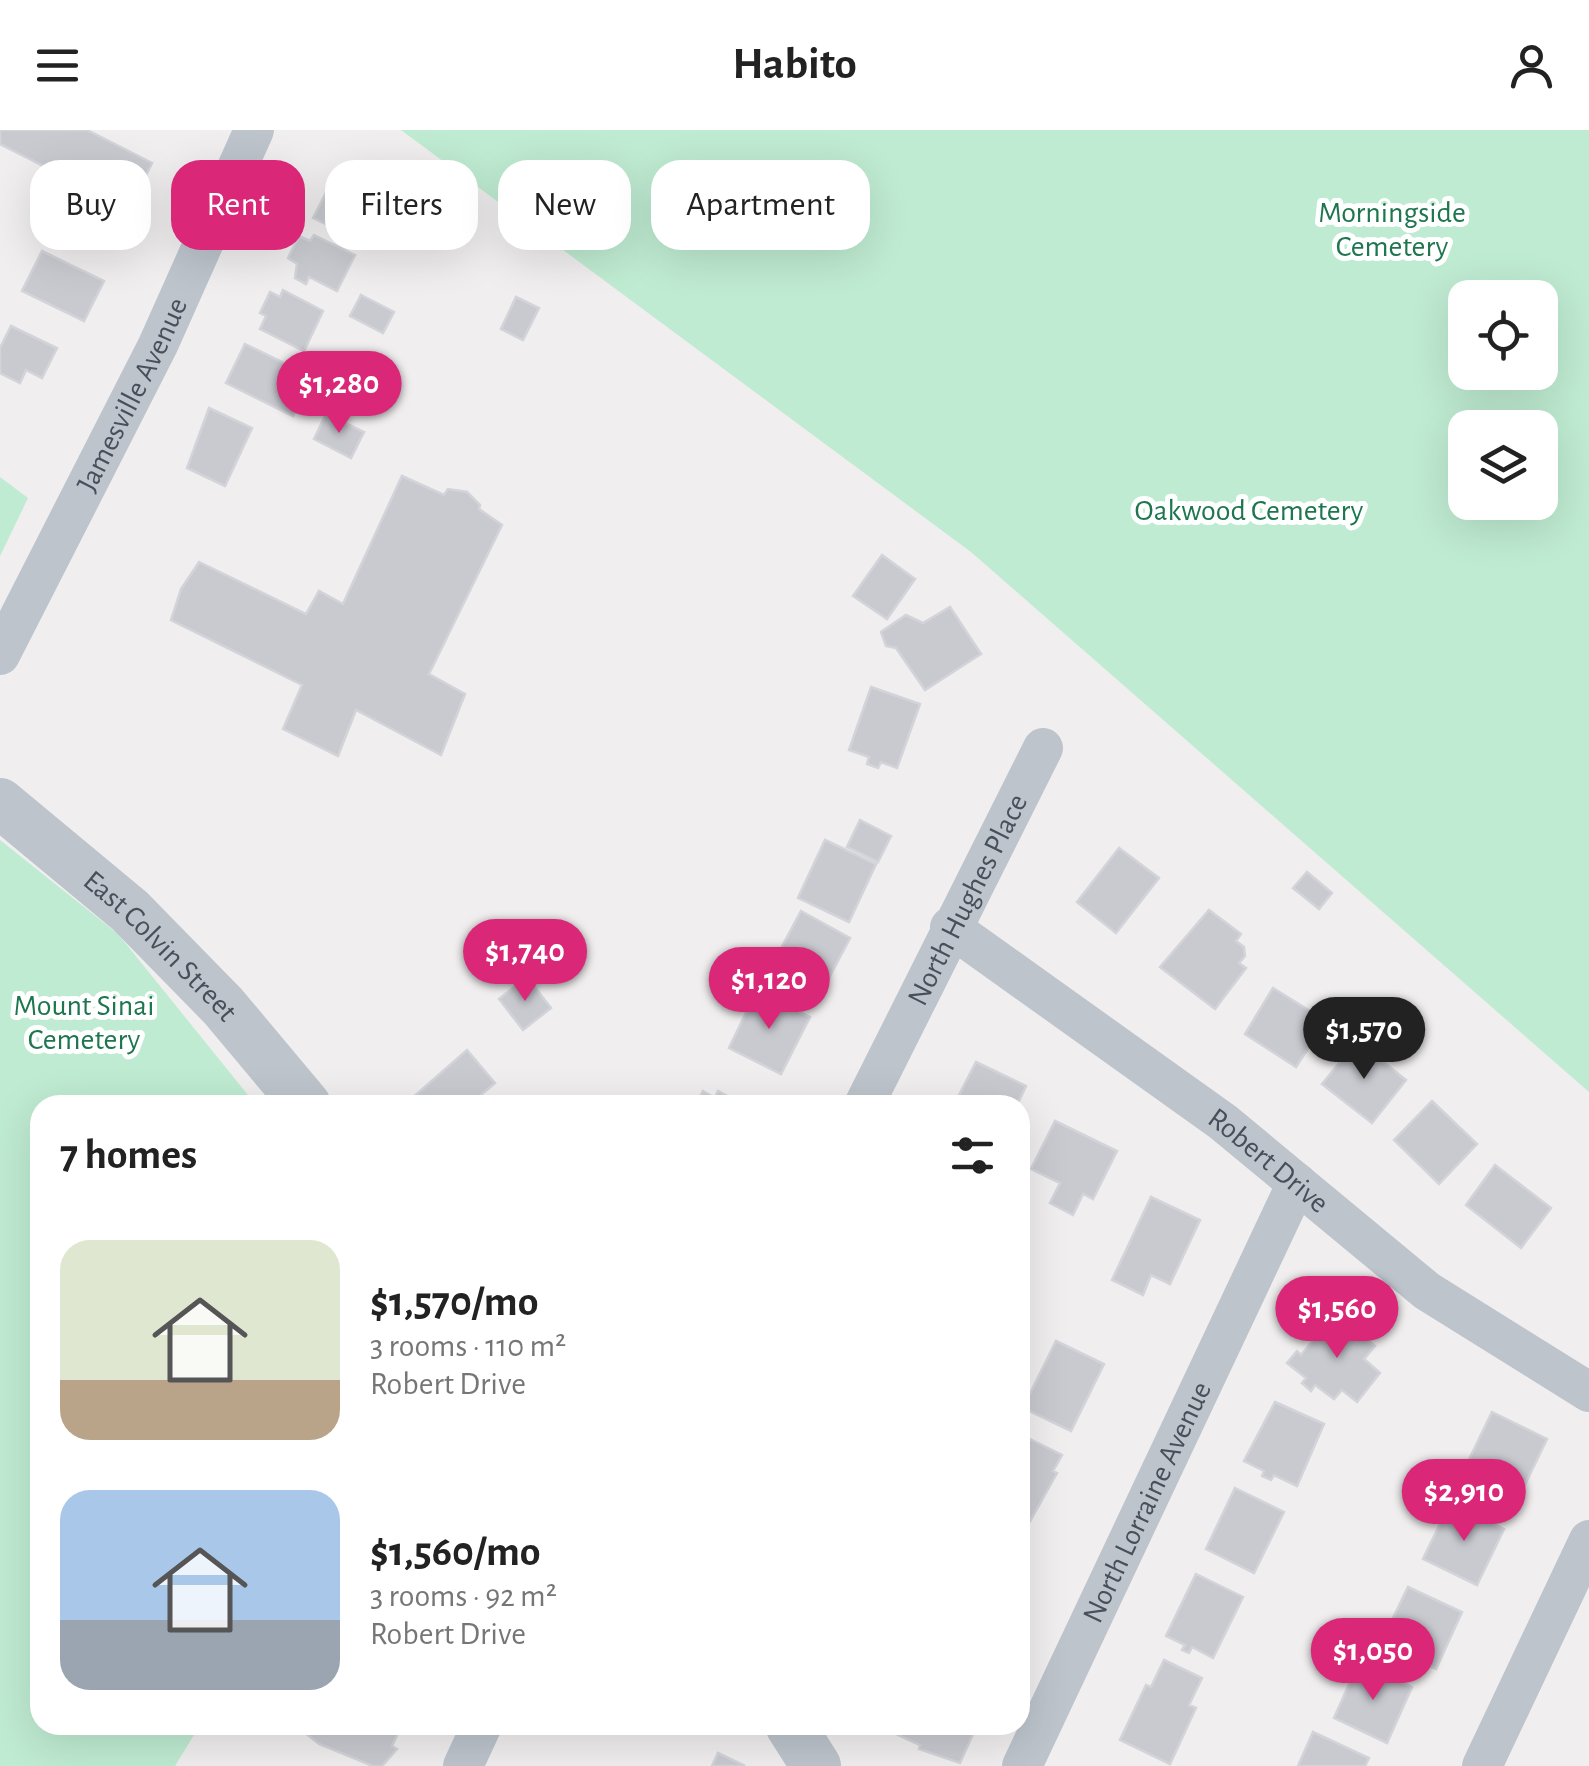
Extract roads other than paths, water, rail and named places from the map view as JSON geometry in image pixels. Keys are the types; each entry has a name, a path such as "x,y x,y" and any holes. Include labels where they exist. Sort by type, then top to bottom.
{"street":[{"name":"Jamesville Avenue","path":"0,655 158,345 254,130"},
{"name":"North Hughes Place","path":"869,1095 950,927 1044,748"},
{"name":"East Colvin Street","path":"0,803 130,911 223,1006 298,1095"},
{"name":"Robert Drive","path":"950,927 1223,1122 1427,1292 1589,1392"},
{"name":"North Lorraine Avenue","path":"1022,1766 1296,1183"},
{"path":"1482,1766 1589,1540"},
{"path":"463,1766 477,1735"},
{"path":"796,1735 816,1766"}],"park label":[{"name":"Morningside Cemetery","path":"1392,229"},
{"name":"Oakwood Cemetery","path":"1249,510"},
{"name":"Mount Sinai Cemetery","path":"84,1022"}]}
